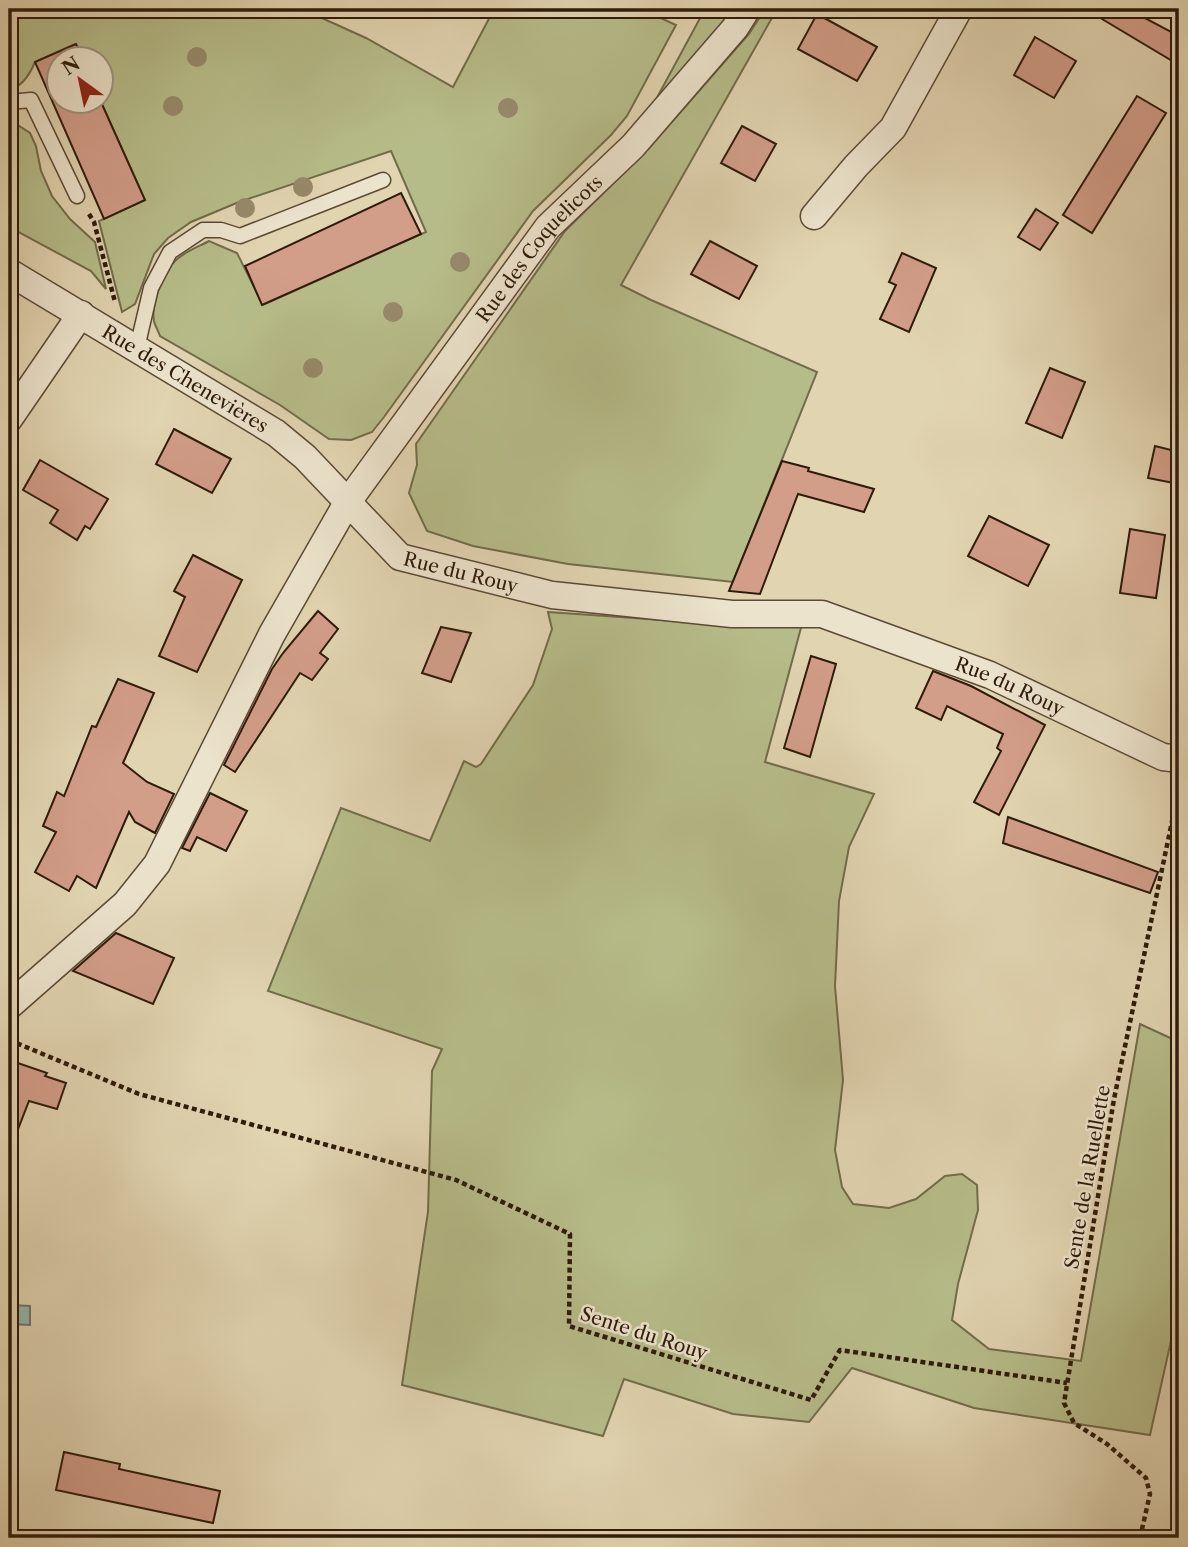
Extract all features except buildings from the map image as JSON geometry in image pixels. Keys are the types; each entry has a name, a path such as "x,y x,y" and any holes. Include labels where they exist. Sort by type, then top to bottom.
{"street":[{"name":"Rue des Coquelicots","path":"347,503 548,227 633,146 735,28 747,9"},
{"path":"814,216 856,166 893,128 959,9"},
{"name":"Rue des Chenevières","path":"9,272 276,433 305,457 347,503"},
{"path":"9,419 80,314"},
{"name":"Rue du Rouy","path":"347,503 400,557 552,594 732,614 822,614 990,675 1163,757 1179,759"},
{"path":"9,1006 125,904 157,864 272,634 347,503"}],"lane":[{"path":"9,102 31,100 77,195"},
{"path":"137,348 151,288 170,253 203,230 221,230 240,236 383,180"}],"path":[{"path":"94,222 113,290"},
{"name":"Sente de la Ruellette","path":"1140,1538 1150,1494 1146,1478 1107,1444 1074,1423 1064,1403 1114,1098 1179,784"},
{"name":"Sente du Rouy","path":"9,1040 139,1094 456,1180 570,1234 569,1326 811,1400 840,1350 1067,1382"}],"green space":[{"path":"9,9 302,9 366,38 453,87 494,9 641,9 676,25 627,116 533,211 372,432 351,440 329,439 280,405 160,336 154,321 154,306 171,265 184,254 209,241 237,253 263,305 426,232 391,151 239,202 191,222 168,238 154,254 135,304 122,312 99,221 145,200 107,116 116,116 116,46 46,46 46,57 35,62 25,79 9,90"},
{"path":"705,9 735,9 653,105"},
{"path":"765,9 777,9 621,285 817,372 733,582 568,564 473,546 427,531 409,493 417,465 416,444 565,231 649,148 749,34"},
{"path":"9,123 16,124 30,133 36,146 41,171 52,196 70,219 95,242 106,289 91,271 9,227"},
{"path":"548,612 734,625 802,624 765,762 874,794 849,847 839,901 835,986 843,1080 835,1150 842,1187 853,1204 889,1208 916,1199 945,1176 962,1174 977,1185 978,1210 958,1284 952,1320 989,1349 1081,1361 1140,1024 1179,1042 1179,1305 1150,1435 974,1408 852,1368 809,1422 733,1414 624,1379 603,1436 402,1385 428,1212 432,1071 442,1049 268,991 341,808 430,841 464,761 476,767 481,764 533,685 552,629"}],"water":[{"path":"9,1305 30,1306 30,1325 9,1324"}]}
